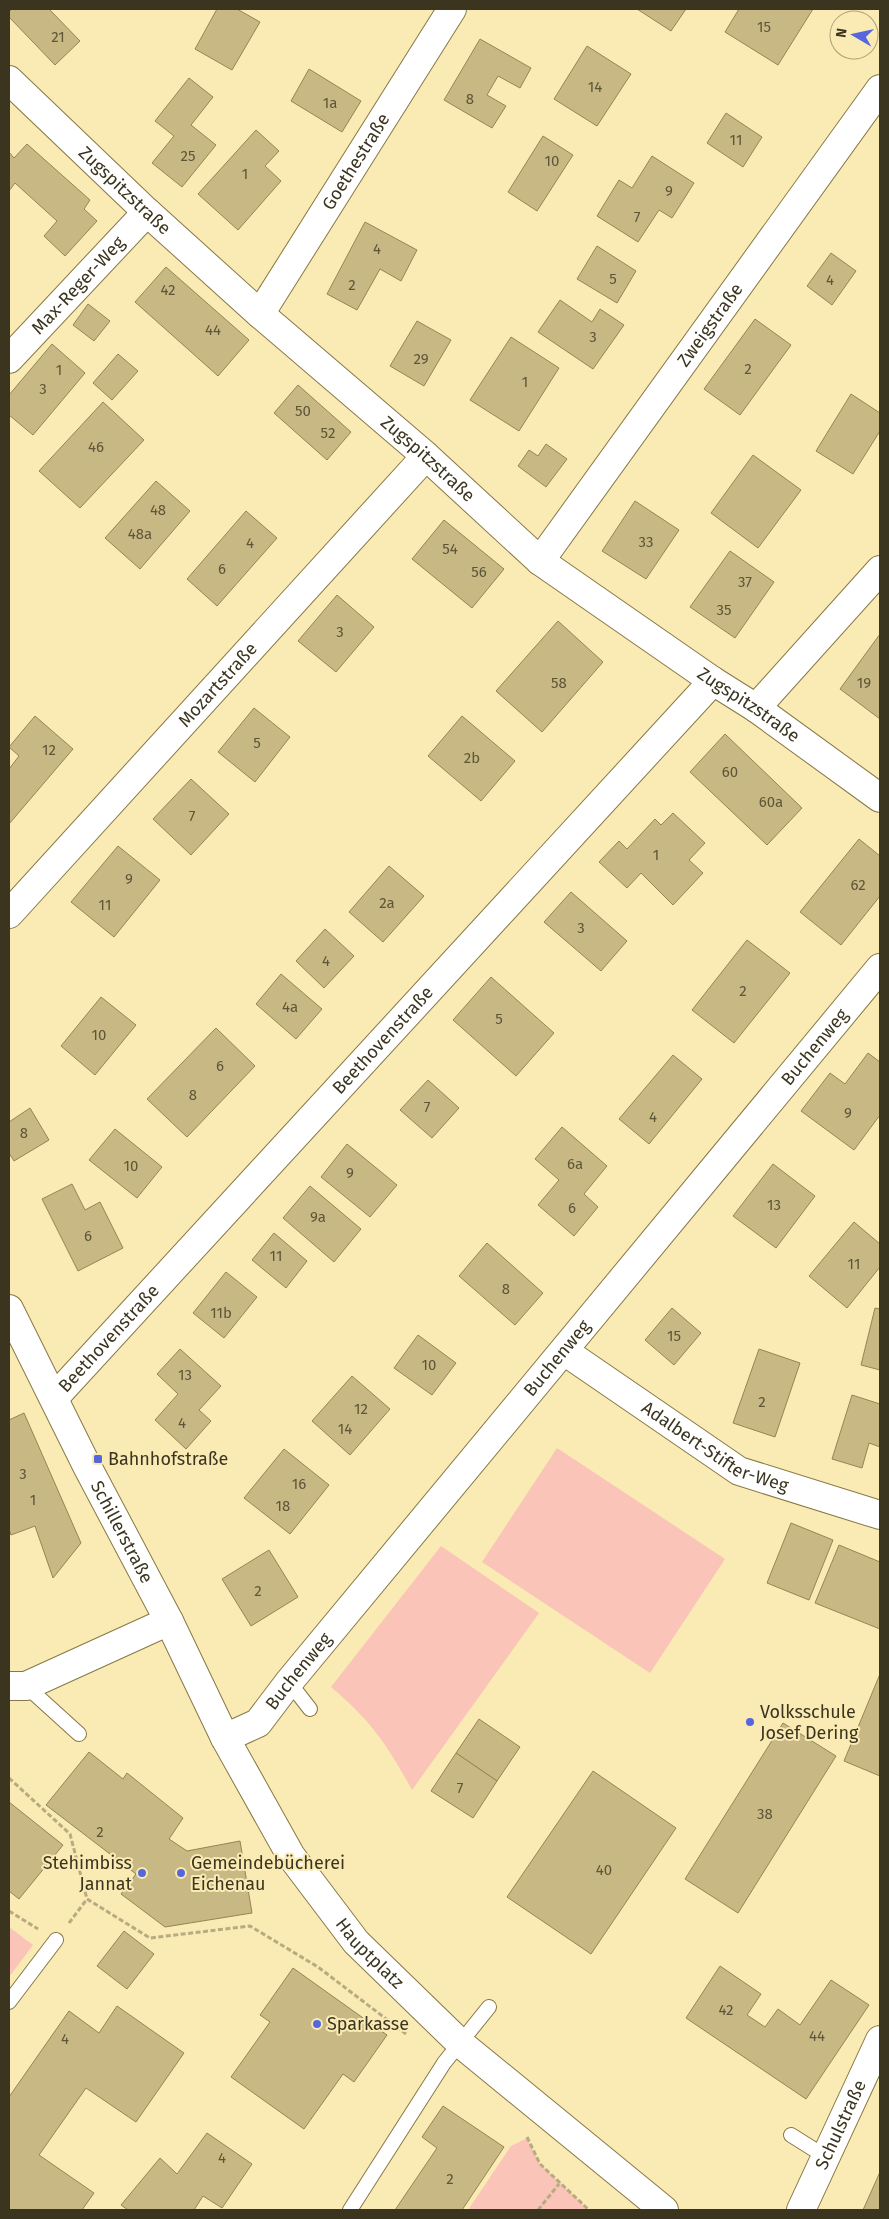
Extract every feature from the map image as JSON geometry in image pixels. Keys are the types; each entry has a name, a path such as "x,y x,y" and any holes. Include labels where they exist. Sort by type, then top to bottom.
{"street":[{"name":"Goethestraße","path":"260,314 452,9"},
{"name":"Zugspitzstraße","path":"9,80 146,212 260,314 426,456 540,561 713,681 756,708 880,798"},
{"name":"Zweigstraße","path":"540,561 880,89"},
{"name":"Max-Reger-Weg","path":"9,359 146,212"},
{"name":"Mozartstraße","path":"9,914 426,456"},
{"path":"756,708 880,570"},
{"name":"Beethovenstraße","path":"54,1398 713,681"},
{"name":"Buchenweg","path":"225,1738 258,1723 880,968"},
{"name":"Schillerstraße","path":"9,1309 169,1621"},
{"name":"Adalbert-Stifter-Weg","path":"564,1351 739,1471 880,1515"},
{"path":"17,1686 169,1621"},
{"name":"Hauptplatz","path":"169,1621 225,1738 291,1856 356,1942 452,2054 537,2106 664,2210"},
{"name":"Schulstraße","path":"801,2210 880,2040"}],"lane":[{"path":"290,1682 310,1709"},
{"path":"17,1686 79,1734"},
{"path":"9,2002 56,1940"},
{"path":"350,2210 452,2054 489,2007"},
{"path":"791,2135 826,2157"}],"path":[{"path":"9,1778 70,1834 87,1899 150,1938 250,1926 318,1967 452,2054"},
{"path":"9,1911 56,1940 87,1899"},
{"path":"537,2106 526,2118 527,2138 540,2164 588,2210"},
{"path":"538,2210 559,2184"}],"shaded area":[{"path":"557,1448 725,1559 650,1673 482,1562"},
{"path":"441,1546 539,1613 412,1790 386,1746 368,1722 331,1687"},
{"path":"9,1927 33,1945 9,1977"},
{"path":"527,2138 540,2164 589,2210 468,2210 511,2146"}],"building":[{"path":"12,9 49,9 80,41 55,65 9,17 9,12"},
{"path":"217,9 237,9 260,22 232,70 195,49"},
{"path":"637,9 686,9 671,31"},
{"path":"739,9 813,9 778,65 725,32"},
{"path":"480,39 531,68 520,88 498,76 487,95 506,106 492,128 444,100"},
{"path":"587,46 631,74 597,126 554,99"},
{"path":"309,69 361,101 342,132 291,101"},
{"path":"189,78 213,97 191,125 216,145 182,187 152,163 174,136 155,121"},
{"path":"726,113 762,137 743,167 707,143"},
{"path":"256,130 279,151 265,166 281,181 238,230 198,194"},
{"path":"543,136 573,155 537,211 508,192"},
{"path":"27,144 90,200 84,209 97,221 65,256 44,236 57,221 15,183 9,191 9,152 14,158"},
{"path":"652,156 694,183 672,218 659,210 638,242 597,216 619,180 632,188"},
{"path":"365,222 417,250 401,281 380,269 357,310 327,294"},
{"path":"597,246 636,271 617,303 577,279"},
{"path":"831,253 856,271 832,305 807,286"},
{"path":"166,267 249,340 218,376 135,302"},
{"path":"560,300 592,322 600,309 624,325 593,369 538,332"},
{"path":"88,304 110,321 94,341 73,325"},
{"path":"755,319 791,345 740,415 704,389"},
{"path":"417,321 451,340 424,386 390,366"},
{"path":"511,337 559,368 519,431 470,400"},
{"path":"52,344 85,373 33,435 9,415 9,395"},
{"path":"118,354 138,371 112,400 93,383"},
{"path":"298,385 351,432 327,460 274,413"},
{"path":"851,394 880,413 880,431 853,474 816,451"},
{"path":"103,402 144,440 80,508 39,471"},
{"path":"546,444 567,459 546,487 518,466 529,450 538,456"},
{"path":"753,455 801,490 758,548 711,513"},
{"path":"156,481 190,511 140,569 105,538"},
{"path":"635,501 679,530 646,579 602,551"},
{"path":"246,511 277,538 217,606 187,579"},
{"path":"444,520 504,569 472,608 412,559"},
{"path":"730,551 774,582 735,638 690,607"},
{"path":"337,595 374,627 336,672 298,641"},
{"path":"558,621 603,662 542,732 496,691"},
{"path":"880,634 880,719 840,689"},
{"path":"254,708 290,737 255,782 218,752"},
{"path":"35,716 73,749 9,824 9,769 19,756 9,747"},
{"path":"462,716 515,761 481,801 428,756"},
{"path":"725,734 802,808 767,845 690,772"},
{"path":"191,779 229,814 191,855 153,819"},
{"path":"673,813 705,843 689,860 703,873 673,905 641,873 627,888 599,862 619,841 627,849 655,819 661,825"},
{"path":"859,839 880,856 880,896 841,945 800,912"},
{"path":"118,846 160,880 114,937 71,902"},
{"path":"389,866 424,896 383,942 349,912"},
{"path":"571,892 627,941 601,971 544,922"},
{"path":"325,929 354,956 324,988 296,961"},
{"path":"747,940 790,973 734,1043 692,1010"},
{"path":"281,974 322,1009 296,1039 256,1004"},
{"path":"491,977 554,1033 516,1076 453,1020"},
{"path":"101,997 136,1025 95,1075 61,1046"},
{"path":"216,1028 255,1066 187,1137 147,1099"},
{"path":"868,1053 880,1062 880,1115 854,1150 801,1111 830,1073 845,1084"},
{"path":"673,1055 702,1079 649,1144 619,1119"},
{"path":"428,1080 459,1108 432,1138 400,1110"},
{"path":"30,1108 49,1140 14,1161 9,1153 9,1122"},
{"path":"562,1127 607,1166 584,1194 598,1207 574,1236 538,1205 559,1180 535,1159"},
{"path":"115,1129 162,1167 137,1198 89,1160"},
{"path":"347,1144 397,1185 370,1217 321,1177"},
{"path":"773,1164 815,1196 776,1248 733,1216"},
{"path":"72,1184 85,1210 100,1202 123,1248 78,1271 42,1199"},
{"path":"310,1186 361,1229 334,1262 283,1218"},
{"path":"854,1222 880,1244 880,1267 847,1308 809,1276"},
{"path":"274,1233 307,1261 286,1288 252,1260"},
{"path":"487,1243 543,1293 515,1325 459,1276"},
{"path":"226,1272 257,1297 224,1338 193,1313"},
{"path":"672,1308 701,1333 674,1365 645,1340"},
{"path":"875,1308 880,1309 880,1370 861,1365"},
{"path":"418,1335 456,1363 432,1395 394,1368"},
{"path":"180,1349 221,1386 199,1410 211,1421 186,1449 155,1420 178,1394 157,1374"},
{"path":"759,1349 800,1363 775,1437 733,1423"},
{"path":"352,1376 390,1409 350,1455 312,1421"},
{"path":"852,1395 880,1404 880,1447 869,1443 862,1468 832,1459"},
{"path":"24,1413 81,1543 53,1578 35,1526 11,1535 9,1529 9,1420"},
{"path":"284,1449 329,1485 290,1534 244,1498"},
{"path":"791,1523 833,1540 809,1600 767,1583"},
{"path":"839,1545 880,1562 880,1629 815,1603"},
{"path":"269,1550 298,1597 251,1626 222,1579"},
{"path":"880,1674 880,1776 844,1761"},
{"path":"479,1719 520,1747 497,1781 456,1753"},
{"path":"783,1723 836,1756 738,1913 685,1879"},
{"path":"89,1752 123,1779 127,1773 183,1818 169,1839 187,1851 240,1841 252,1913 165,1927 121,1894 136,1874 46,1805"},
{"path":"456,1753 497,1781 473,1818 431,1791"},
{"path":"593,1771 676,1828 591,1954 507,1897"},
{"path":"9,1802 63,1845 19,1899 9,1891"},
{"path":"124,1931 154,1954 127,1989 97,1966"},
{"path":"720,1966 761,1994 747,2015 765,2027 778,2009 800,2025 831,1980 869,2005 806,2099 686,2018"},
{"path":"293,1968 387,2035 354,2082 343,2074 304,2129 231,2077 270,2022 260,2015"},
{"path":"117,2006 184,2053 136,2122 86,2088 39,2155 94,2193 82,2210 9,2210 9,2097 69,2011 99,2033"},
{"path":"443,2106 504,2147 462,2210 395,2210 437,2148 422,2137"},
{"path":"207,2133 252,2164 222,2208 203,2196 194,2210 128,2210 121,2205 160,2158 177,2174"},
{"path":"880,2172 880,2210 863,2210"}],"place":[{"name":"Bahnhofstraße","path":"98,1459"},
{"name":"Volksschule Josef Dering","path":"750,1722"},
{"name":"Stehimbiss Jannat","path":"142,1873"},
{"name":"Gemeindebücherei Eichenau","path":"181,1873"},
{"name":"Sparkasse","path":"317,2024"}]}
